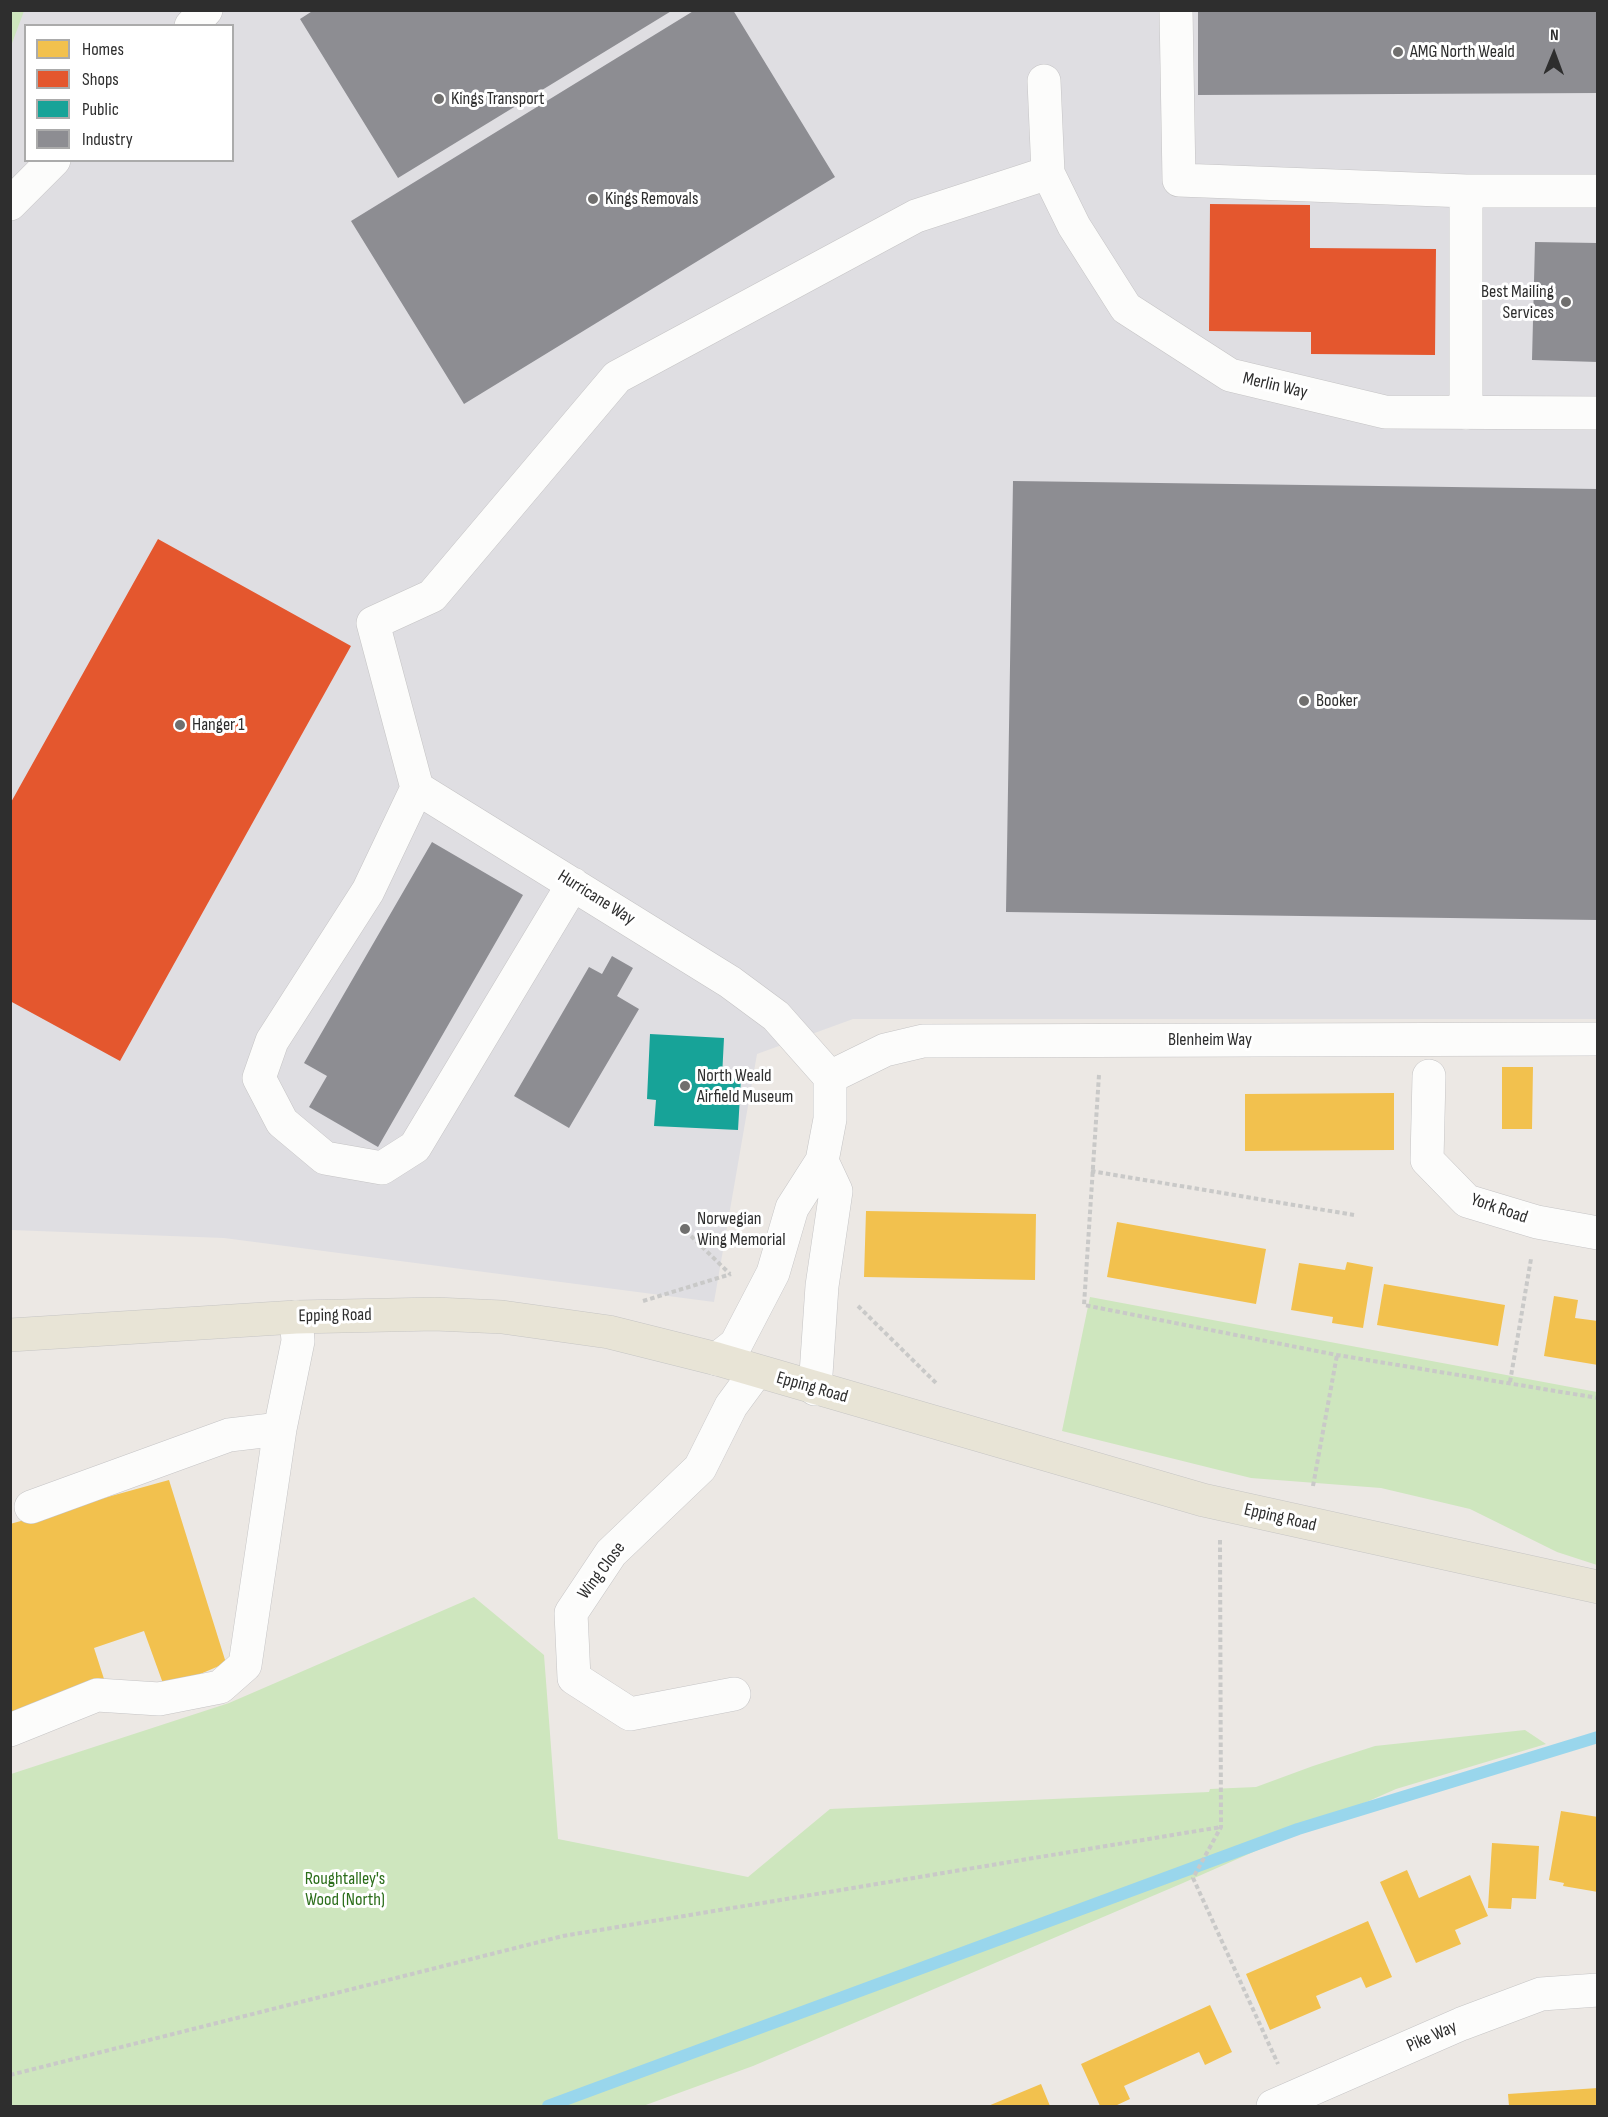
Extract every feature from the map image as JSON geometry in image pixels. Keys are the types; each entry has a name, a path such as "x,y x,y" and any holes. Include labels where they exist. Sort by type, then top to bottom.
{"main road":[{"name":"Epping Road","path":"10,1335 296,1317 435,1314 502,1317 609,1332 717,1359 1203,1500 1598,1587"}],"street":[{"path":"193,24 206,10"},
{"path":"1176,10 1179,180 1466,191 1598,191"},
{"name":"Merlin Way","path":"1044,81 1048,173 1074,226 1126,308 1230,375 1385,412 1598,413"},
{"path":"10,204 52,162"},
{"path":"573,884 415,1147 382,1168 325,1158 282,1122 259,1078 272,1041 368,891 417,788 373,622 432,596 617,377 916,216 1048,173"},
{"path":"1466,191 1466,413"},
{"name":"Hurricane Way","path":"417,788 730,982 767,1009 830,1077"},
{"name":"Blenheim Way","path":"830,1077 885,1050 923,1041 1598,1039"},
{"name":"York Road","path":"1429,1076 1427,1160 1467,1201 1537,1222 1598,1233"},
{"path":"717,1359 736,1344 773,1273 792,1208 822,1161 830,1119 830,1077"},
{"path":"815,1389 822,1286 836,1191 822,1161"},
{"path":"10,1730 97,1695 159,1699 220,1687 245,1665 280,1429 297,1341 296,1317"},
{"name":"Wing Close","path":"734,1694 630,1714 574,1678 571,1613 611,1553 699,1468 730,1406 756,1372"},
{"path":"31,1507 229,1435 280,1429"},
{"name":"Pike Way","path":"1283,2102 1461,2024 1541,1994 1598,1990"}],"path":[{"path":"1101,1040 1084,1305 1336,1355 1598,1398"},
{"path":"1091,1171 1354,1215"},
{"path":"1510,1382 1537,1222"},
{"path":"691,1236 730,1274"},
{"path":"636,1303 741,1270"},
{"path":"853,1301 943,1389"},
{"path":"1312,1490 1336,1355"},
{"path":"1220,1529 1221,1827 1192,1878 1283,2102"},
{"path":"10,2075 563,1936 1221,1827"}],"shaded area":[{"path":"11,11 1597,11 1597,1019 853,1019 757,1054 714,1302 224,1238 11,1230"}],"green space":[{"path":"10,11 24,11 11,46"},
{"path":"1090,1297 1597,1392 1597,1565 1557,1552 1470,1509 1381,1488 1251,1478 1062,1431"},
{"name":"Roughtalley's Wood (North)","path":"474,1597 544,1655 558,1839 748,1877 830,1809 1209,1792 1210,1789 1256,1787 1375,1746 1525,1730 1546,1744 1396,1789 1183,1883 753,2066 643,2106 11,2106 11,1774 229,1703"}],"building: Homes":[{"path":"1502,1067 1533,1067 1532,1129 1502,1129"},
{"path":"1394,1093 1394,1150 1245,1151 1245,1094"},
{"path":"866,1211 1036,1214 1035,1280 864,1277"},
{"path":"1117,1222 1266,1249 1256,1304 1107,1277"},
{"path":"1347,1262 1373,1267 1363,1328 1332,1323 1333,1317 1291,1310 1299,1263 1345,1270"},
{"path":"1384,1284 1505,1305 1498,1346 1377,1325"},
{"path":"1554,1296 1578,1300 1575,1318 1598,1321 1598,1365 1544,1356"},
{"path":"169,1480 226,1663 165,1689 144,1631 94,1648 105,1682 10,1715 10,1524"},
{"path":"1561,1811 1598,1817 1598,1892 1563,1886 1564,1883 1549,1880"},
{"path":"1492,1843 1539,1846 1536,1899 1512,1898 1511,1909 1488,1908"},
{"path":"1407,1870 1419,1898 1470,1875 1488,1916 1455,1930 1461,1944 1416,1963 1380,1882"},
{"path":"1368,1921 1392,1977 1366,1988 1361,1977 1316,1996 1321,2008 1270,2030 1246,1974"},
{"path":"1210,2005 1232,2052 1205,2065 1199,2052 1124,2086 1130,2099 1115,2106 1100,2106 1081,2064"},
{"path":"1041,2084 1050,2106 988,2106"},
{"path":"1598,2088 1598,2106 1509,2106 1508,2094"}],"building: Shops":[{"path":"1210,204 1310,205 1310,248 1436,249 1435,355 1311,354 1311,332 1209,331"},
{"name":"Hanger 1","path":"158,539 351,646 120,1061 10,1001 10,804"}],"building: Public":[{"path":"650,1034 724,1038 722,1077 741,1078 738,1130 654,1126 656,1100 647,1099"}],"building: Industry":[{"name":"Kings Transport","path":"314,10 673,10 398,178 300,19"},
{"name":"Kings Removals","path":"695,10 733,10 835,177 464,404 351,221"},
{"name":"AMG North Weald","path":"1198,10 1598,10 1598,93 1198,95"},
{"name":"Best Mailing Services","path":"1535,242 1598,243 1598,362 1532,360"},
{"name":"Booker","path":"1013,481 1598,489 1598,920 1006,912"},
{"path":"432,842 523,895 378,1147 309,1107 327,1076 304,1063"},
{"path":"612,956 633,968 617,996 639,1009 569,1128 514,1096 589,967 602,974"}],"waterway":[{"path":"548,2106 1298,1829 1598,1737"}],"place":[{"name":"AMG North Weald","path":"1398,52"},
{"name":"Kings Transport","path":"439,99"},
{"name":"Kings Removals","path":"593,199"},
{"name":"Best Mailing Services","path":"1566,302"},
{"name":"Booker","path":"1304,701"},
{"name":"Hanger 1","path":"180,725"},
{"name":"North Weald Airfield Museum","path":"685,1086"},
{"name":"Norwegian Wing Memorial","path":"685,1229"}]}
